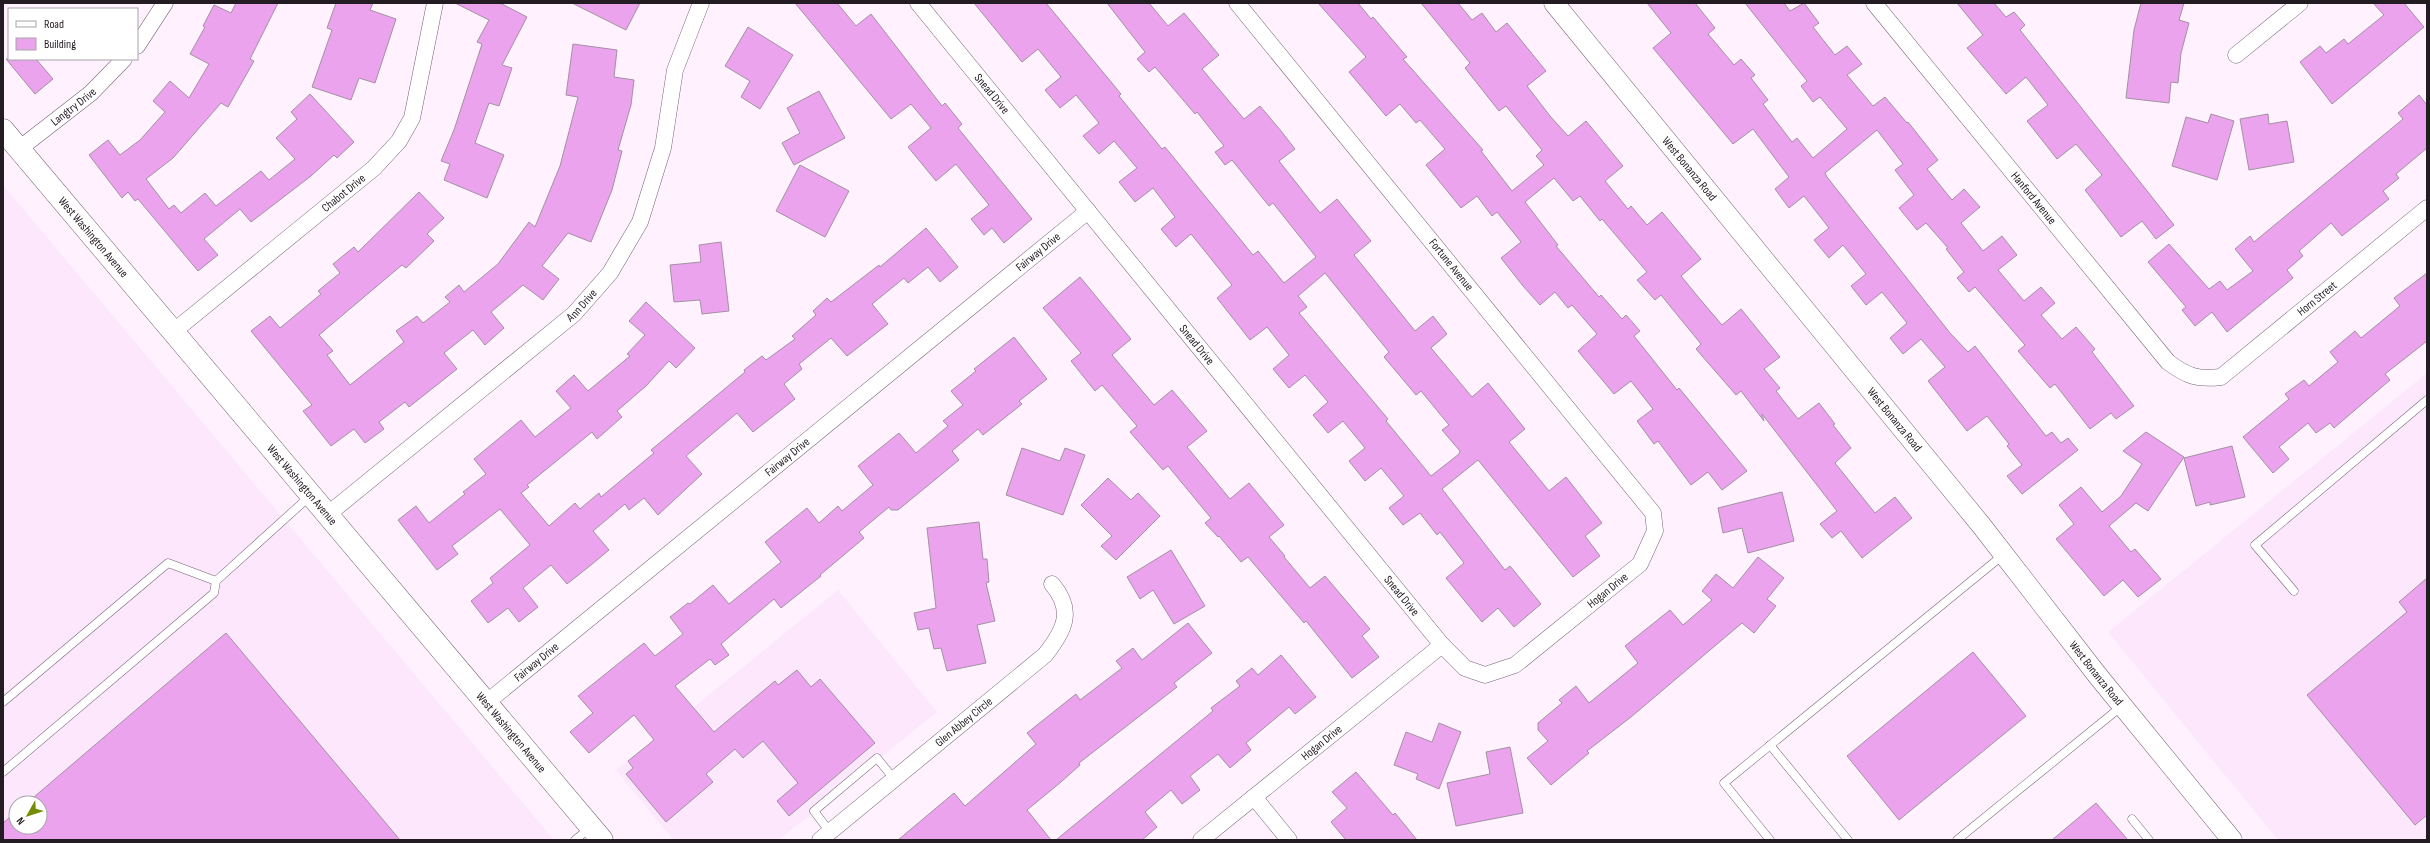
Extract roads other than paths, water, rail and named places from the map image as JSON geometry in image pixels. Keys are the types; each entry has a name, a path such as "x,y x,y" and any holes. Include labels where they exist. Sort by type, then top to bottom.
{"main road":[{"name":"West Washington Avenue","path":"3,130 486,703 589,836"}],"street":[{"path":"138,44 165,3"},
{"name":"Chabot Drive","path":"174,332 374,168 399,141 412,118 436,3"},
{"name":"Ann Drive","path":"327,515 574,314 610,273 640,222 663,148 674,70 701,3"},
{"name":"Snead Drive","path":"918,3 1442,645 1465,668 1485,675"},
{"name":"Fortune Avenue","path":"1237,3 1653,513 1655,531"},
{"name":"West Bonanza Road","path":"1554,3 2004,554 2123,706 2232,840"},
{"name":"Hanford Avenue","path":"1874,3 2168,362 2183,373 2202,380"},
{"path":"2236,55 2300,3"},
{"name":"Langtry Drive","path":"19,149 91,93 123,60"},
{"name":"Horn Street","path":"2202,380 2221,378 2427,208"},
{"name":"Fairway Drive","path":"486,703 1088,211"},
{"name":"Hogan Drive","path":"1485,675 1515,665 1640,564 1655,531"},
{"name":"Glen Abbey Circle","path":"825,836 1045,655 1060,636 1066,614 1062,596 1052,584"},
{"name":"Hogan Drive","path":"1201,840 1442,645"},
{"path":"1254,797 1289,840"}],"lane":[{"path":"2294,591 2255,545 2427,400"},
{"path":"3,772 214,593 216,581 311,495"},
{"path":"1770,840 1724,783 2004,554"},
{"path":"3,702 168,563 216,581"},
{"path":"1957,840 2123,706"},
{"path":"1770,745 1848,840"},
{"path":"825,836 814,811 877,758 894,779"},
{"path":"2132,819 2149,840"}]}
